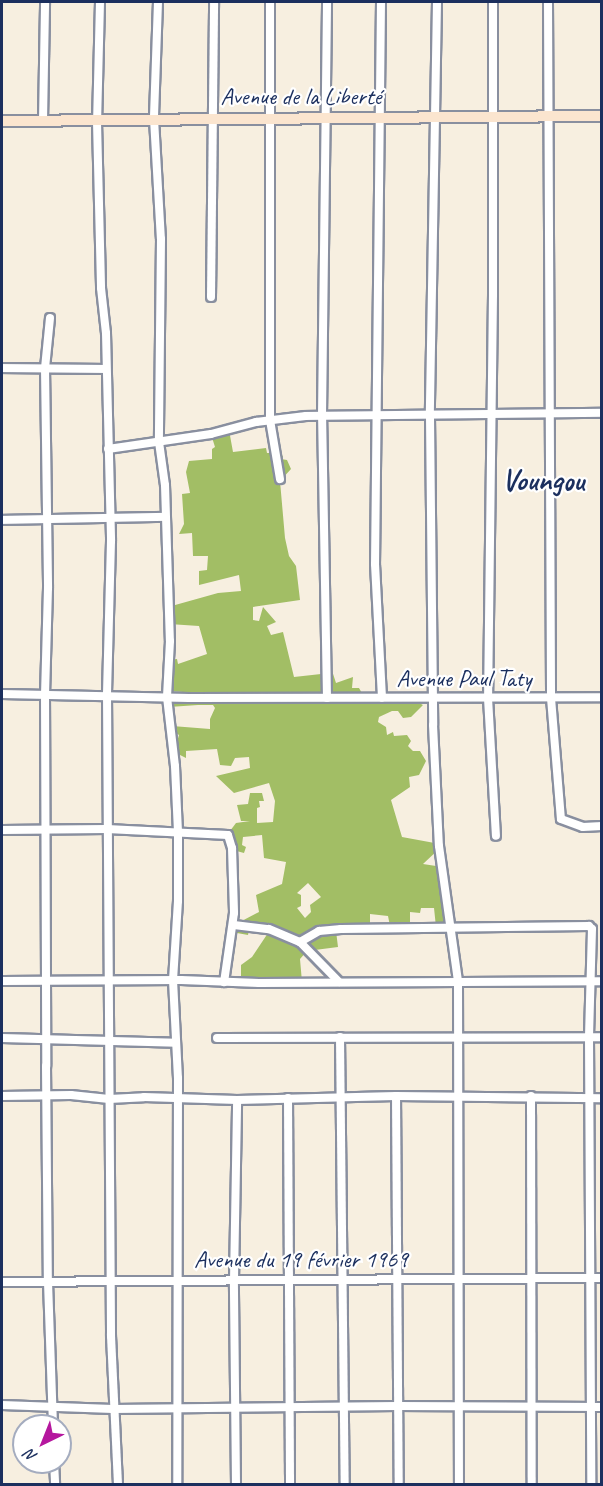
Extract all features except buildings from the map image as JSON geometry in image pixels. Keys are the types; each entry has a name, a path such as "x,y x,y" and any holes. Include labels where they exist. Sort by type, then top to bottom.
{"street":[{"path":"43,122 45,2"},
{"path":"100,2 97,122 100,288 106,333 110,519 106,694 111,1281 113,1409 118,1485"},
{"path":"158,2 154,120 161,239 159,441 165,485 170,641 167,697 175,766 178,833 178,901 173,980 177,1100 177,1485"},
{"path":"211,297 214,2"},
{"path":"270,2 270,420 280,479"},
{"path":"327,2 322,415 327,698"},
{"path":"381,2 375,564 382,698"},
{"path":"437,2 430,417 435,774 439,846 458,981 459,1485"},
{"path":"493,2 492,416 488,698 496,836"},
{"path":"548,2 551,698 561,819 583,826 602,826"},
{"name":"Avenue de la Liberté","path":"2,121 602,116"},
{"path":"50,318 45,368 46,1095 48,1282 53,1414"},
{"path":"2,368 105,369"},
{"path":"108,449 211,435 270,420 322,415 430,417 602,413"},
{"path":"2,520 165,517"},
{"name":"Avenue Paul Taty","path":"2,694 327,698 602,697"},
{"path":"2,831 107,829 224,834 231,838 234,925 224,982"},
{"path":"234,925 269,929 300,942 339,982"},
{"path":"300,942 319,931 452,927 589,926 592,929 589,1037 591,1485"},
{"path":"2,981 602,981"},
{"path":"217,1038 457,1035 602,1037"},
{"path":"340,1037 345,1485"},
{"path":"2,1038 176,1043"},
{"path":"2,1096 46,1095 109,1099 144,1097 177,1100 396,1096 602,1098"},
{"path":"396,1096 399,1485"},
{"path":"531,1096 532,1485"},
{"path":"288,1098 287,1280 290,1485"},
{"path":"236,1485 234,1280 237,1100"},
{"name":"Avenue du 19 février 1969","path":"2,1282 602,1278"},
{"path":"2,1405 113,1409 533,1405 602,1407"}],"green space":[{"path":"229,430 233,452 266,448 267,453 281,453 283,457 281,459 287,460 291,469 280,481 285,538 289,556 296,566 300,600 253,607 253,620 259,621 263,607 276,622 267,626 271,635 283,632 294,677 321,674 326,670 322,656 326,652 336,683 353,677 352,688 359,688 363,695 417,702 423,705 411,717 403,718 398,711 392,711 379,717 378,722 386,727 387,735 393,732 394,736 407,735 411,741 408,746 413,751 420,751 426,761 419,775 409,777 410,787 391,800 402,837 440,844 440,848 423,864 436,866 440,894 449,916 447,925 436,927 434,908 421,908 420,913 410,912 410,925 390,926 388,916 370,914 370,925 336,931 338,947 307,951 300,959 302,982 241,980 241,965 252,957 268,933 249,930 248,935 237,933 236,924 259,912 256,895 282,884 286,862 264,858 262,835 243,837 242,845 246,847 244,853 233,850 230,831 236,823 250,821 241,821 237,805 248,804 250,793 262,793 264,801 259,801 257,823 273,822 275,801 269,783 234,793 216,776 250,768 249,757 235,758 231,766 220,765 217,749 186,751 186,758 174,752 179,735 172,730 172,726 210,729 210,719 215,708 213,705 169,707 172,699 227,695 168,691 169,680 174,679 174,675 168,677 169,660 177,659 178,664 207,654 199,626 169,624 168,607 218,593 241,591 239,575 199,585 199,571 207,570 208,556 193,556 192,533 179,534 184,524 182,494 190,493 186,472 189,461 212,459 212,449 215,447 210,431","holes":["308,883 321,897 310,905 311,912 305,918 297,908 301,906 301,895 297,893"]}],"district":[{"name":"Voungou","path":"543,480"}]}
